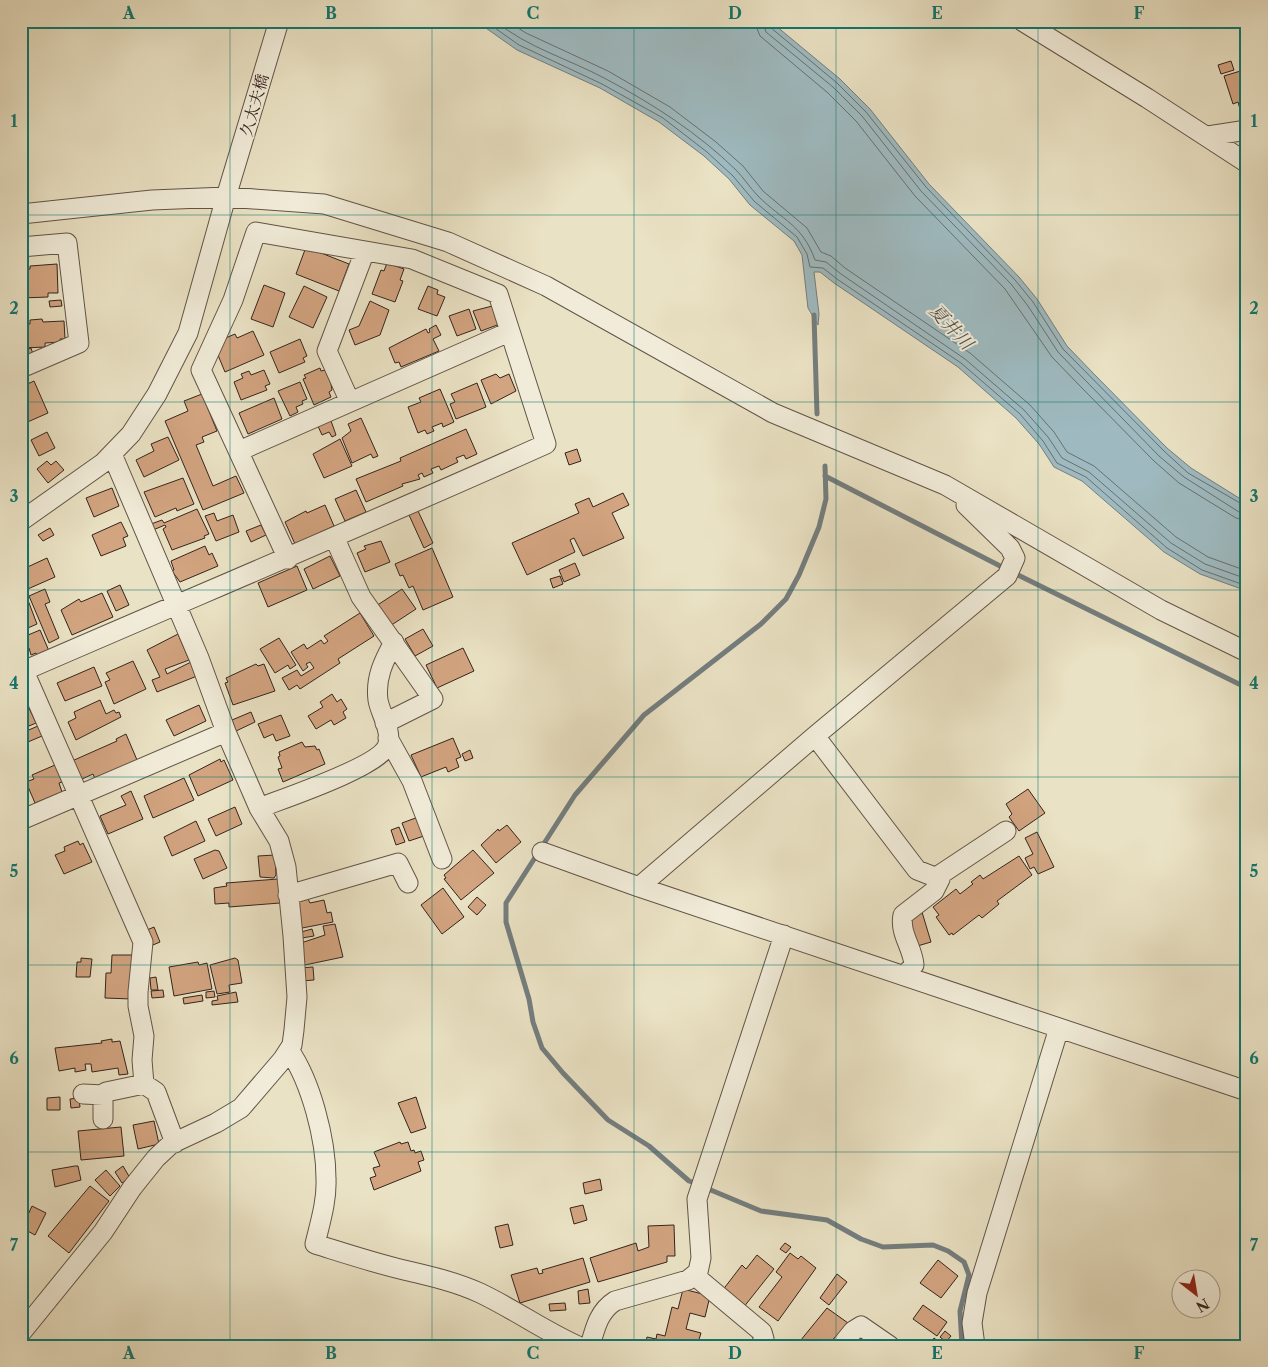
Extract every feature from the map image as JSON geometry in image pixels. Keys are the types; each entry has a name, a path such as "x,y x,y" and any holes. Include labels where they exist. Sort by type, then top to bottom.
{"street":[{"name":"久太夫橋","path":"21,521 71,488 112,454 144,416 188,333 227,193 279,21"},
{"path":"1022,21 1208,136 1247,163"},
{"path":"1208,136 1247,130"},
{"path":"21,214 227,193 324,204 448,242 546,286 773,413 945,485 1162,610 1247,652"},
{"path":"144,1084 142,1060 144,1036 138,992 143,942 23,672 335,539 546,444 498,294 412,259 256,232 233,300 201,370 288,559"},
{"path":"21,247 67,243 79,343 21,368"},
{"path":"350,402 327,351 365,251"},
{"path":"239,451 510,332"},
{"path":"21,1333 103,1232 156,1158 175,1143 216,1124 241,1108 292,1044 297,997 286,867 279,841 259,808 226,732 177,606 112,454"},
{"path":"638,887 1007,576 1014,558 1010,548 945,485"},
{"path":"335,539 361,597 434,699 386,730"},
{"path":"259,808 356,770 383,752 388,745 378,699 380,669 394,642"},
{"path":"386,730 412,781 442,859"},
{"path":"21,820 226,732"},
{"path":"815,736 916,870 938,876 1006,831"},
{"path":"542,852 638,887 1247,1091"},
{"path":"288,895 398,863 408,883"},
{"path":"905,975 914,965 913,957 901,926 903,915 934,891 940,879 938,876"},
{"path":"590,1346 600,1316 615,1301 688,1280 698,1272 701,1258 700,1190 784,935"},
{"path":"975,1346 972,1323 977,1293 1059,1028"},
{"path":"288,1050 296,1060 308,1091 324,1155 326,1179 315,1244 405,1270 426,1274 466,1288 514,1310 546,1331 578,1346"},
{"path":"83,1094 104,1095 106,1092 144,1084 156,1092 175,1143"},
{"path":"103,1119 104,1095"},
{"path":"695,1276 762,1332 764,1339 760,1346"},
{"path":"842,1346 853,1331 864,1326 890,1346"}],"water":[{"name":"夏井川","path":"476,21 770,21 840,79 870,109 929,184 1019,277 1037,299 1067,346 1167,448 1191,468 1247,503 1247,591 1200,574 1164,552 1082,481 1054,467 1039,444 1016,418 958,367 820,272 814,272 819,314 818,325 808,308 802,255 794,241 750,205 729,179 704,156 659,122 600,88 517,50"}],"building":[{"path":"1231,61 1234,70 1221,74 1218,65"},
{"path":"1247,69 1247,107 1240,109 1238,102 1233,104 1224,76"},
{"path":"306,247 349,264 339,291 296,274"},
{"path":"387,263 404,269 400,280 403,281 395,302 372,294 381,270 384,271"},
{"path":"57,264 58,293 48,293 48,297 21,298 21,269 30,269 30,266"},
{"path":"264,285 285,293 273,327 251,319"},
{"path":"304,286 327,297 313,328 289,317"},
{"path":"428,286 438,290 437,294 445,297 437,316 418,309"},
{"path":"61,300 62,306 50,307 49,301"},
{"path":"370,301 389,310 380,335 355,345 349,330 359,326"},
{"path":"496,305 500,324 481,331 473,311"},
{"path":"469,309 476,329 457,336 449,316"},
{"path":"42,319 43,322 64,321 65,339 60,339 61,342 45,343 45,347 23,348 22,324 30,324 30,320"},
{"path":"436,325 441,335 433,339 439,351 401,367 399,362 395,363 389,348 426,329 428,333 430,332 429,329"},
{"path":"253,331 264,355 225,372 215,348 223,345 221,340 235,334 237,338"},
{"path":"300,339 307,356 303,358 305,362 279,373 270,352"},
{"path":"31,348 33,354 25,358 22,352"},
{"path":"320,368 321,371 325,370 331,384 332,390 329,392 331,397 314,405 303,379 306,378 304,375"},
{"path":"264,370 270,384 265,386 267,390 241,400 234,382 243,378 241,374 249,371 251,375"},
{"path":"496,374 500,378 509,374 516,391 491,404 481,380"},
{"path":"34,381 48,413 23,424 21,387"},
{"path":"300,382 307,399 302,401 303,404 296,407 298,412 290,416 278,391"},
{"path":"477,383 486,407 456,419 450,404 455,402 451,394"},
{"path":"440,389 454,422 443,427 442,423 432,427 434,431 427,434 425,430 418,433 408,407 421,402 419,398"},
{"path":"202,394 217,431 202,437 204,442 196,445 213,486 236,476 244,493 203,510 165,421 188,411 184,401"},
{"path":"274,398 282,419 248,434 239,413"},
{"path":"330,418 336,435 332,437 329,432 322,435 317,424"},
{"path":"361,418 378,456 373,458 371,454 352,463 342,438 351,431 348,424"},
{"path":"466,429 477,454 466,459 464,455 456,458 458,462 441,470 439,466 431,469 433,473 424,477 422,473 418,475 420,479 402,484 403,486 366,502 356,479 401,461 400,458"},
{"path":"47,432 55,448 39,456 31,440"},
{"path":"168,437 179,460 144,477 136,460 154,451 151,444"},
{"path":"340,439 352,466 324,478 313,454"},
{"path":"577,449 581,461 569,465 565,453"},
{"path":"47,461 51,465 56,461 64,470 48,483 37,469"},
{"path":"183,478 194,504 177,511 176,508 155,517 144,492"},
{"path":"112,488 119,506 94,517 86,498"},
{"path":"356,490 366,512 345,521 335,499"},
{"path":"623,493 629,505 612,513 624,538 583,556 574,538 570,540 575,552 527,575 512,543 579,513 575,504 589,498 593,507"},
{"path":"325,505 334,526 295,544 285,522 306,511 307,513"},
{"path":"197,509 209,534 204,536 205,538 172,550 163,529 166,527 165,525 153,530 151,524 162,520 164,523"},
{"path":"418,511 433,543 424,548 409,515"},
{"path":"214,513 217,521 233,515 239,532 216,541 205,516"},
{"path":"121,522 128,536 123,538 126,546 101,556 92,535"},
{"path":"261,525 266,535 251,542 246,531"},
{"path":"50,528 54,535 43,541 38,535"},
{"path":"381,541 390,562 365,572 357,553 366,549 364,546"},
{"path":"205,546 209,555 212,553 218,566 180,582 172,571 174,570 171,561"},
{"path":"432,548 453,597 423,610 413,586 409,588 403,575 400,576 395,564"},
{"path":"330,556 340,576 313,589 304,569"},
{"path":"47,558 55,577 21,592 21,570"},
{"path":"575,563 580,575 564,582 559,570"},
{"path":"297,566 307,590 268,607 258,583"},
{"path":"560,576 563,584 553,588 550,579"},
{"path":"120,585 129,605 116,611 107,591"},
{"path":"45,589 50,602 45,604 59,638 49,643 29,596"},
{"path":"402,589 416,609 390,626 376,606"},
{"path":"102,593 113,617 72,635 61,610 79,599 81,602"},
{"path":"26,595 37,624 21,631 21,597"},
{"path":"360,613 374,636 338,659 340,663 300,689 297,685 289,690 282,678 297,670 301,676 314,668 310,662 306,664 308,667 303,671 291,652 304,644 307,649 321,640 324,644 328,641 324,636"},
{"path":"423,629 433,646 415,656 405,639"},
{"path":"40,630 49,651 37,656 36,653 31,655 29,648 25,649 21,638"},
{"path":"178,634 189,660 165,669 167,674 191,662 197,676 157,692 152,680 160,677 147,650"},
{"path":"279,638 296,665 290,669 288,665 275,673 260,649"},
{"path":"463,648 474,671 437,688 426,665"},
{"path":"133,661 146,689 114,704 105,682 110,680 106,673"},
{"path":"256,664 258,666 264,664 275,691 233,705 225,683 228,682 226,678"},
{"path":"94,667 102,686 65,701 57,683"},
{"path":"21,691 36,723 29,726 27,719 21,722"},
{"path":"332,694 337,702 341,699 347,709 343,712 346,718 334,725 331,720 316,729 308,716 323,707 320,702"},
{"path":"100,700 106,714 114,710 116,713 119,712 121,717 76,740 68,722 76,718 74,712"},
{"path":"199,705 206,721 174,736 166,720"},
{"path":"251,712 255,722 236,731 232,720"},
{"path":"281,715 290,736 276,741 273,734 264,738 258,724"},
{"path":"38,726 42,736 28,742 24,732"},
{"path":"126,734 137,760 95,779 93,774 80,780 72,761 117,741 116,739"},
{"path":"453,738 461,757 456,759 459,767 448,772 446,767 421,777 411,755"},
{"path":"302,742 305,747 315,746 317,750 319,749 325,764 283,782 278,769 282,768 278,757 280,756 279,752"},
{"path":"470,750 473,758 465,761 462,754"},
{"path":"220,759 221,762 224,760 233,780 198,796 189,775"},
{"path":"55,765 62,782 59,783 62,792 35,803 26,782 34,779 32,775"},
{"path":"184,778 194,800 153,818 144,796"},
{"path":"1028,789 1045,813 1019,831 1009,817 1012,814 1006,804"},
{"path":"131,791 143,819 108,834 100,816 126,805 121,796"},
{"path":"235,807 242,824 216,836 208,819"},
{"path":"421,816 427,835 409,841 402,823"},
{"path":"196,821 205,841 172,856 164,837"},
{"path":"507,825 521,842 496,863 481,845 498,829 499,831"},
{"path":"399,827 405,842 396,845 391,830"},
{"path":"1037,832 1054,867 1038,874 1034,867 1030,869 1025,858 1033,854 1025,838"},
{"path":"78,841 80,845 83,843 92,862 64,874 55,855 65,851 64,847"},
{"path":"215,850 219,851 227,868 203,879 194,859"},
{"path":"473,850 494,873 461,900 444,879 446,878 444,875"},
{"path":"275,855 276,875 274,878 260,877 258,856"},
{"path":"1019,856 1032,875 997,901 999,904 982,918 979,915 953,935 952,933 949,935 936,917 939,915 933,907 956,889 960,894 973,884 971,882 980,875 983,879"},
{"path":"278,879 280,903 229,907 229,903 215,904 214,888 227,886 226,883"},
{"path":"443,888 464,917 442,934 421,905"},
{"path":"477,897 486,905 477,915 468,907"},
{"path":"308,899 310,903 324,900 327,913 331,912 333,922 297,929 294,902"},
{"path":"922,912 931,942 914,947 909,916"},
{"path":"335,924 343,957 300,966 298,944 325,935 323,926"},
{"path":"154,927 160,942 153,945 147,930"},
{"path":"312,929 314,936 302,938 301,932"},
{"path":"112,955 133,955 132,999 105,998 106,973 111,973"},
{"path":"81,958 92,959 90,977 76,977 77,962 81,962"},
{"path":"235,958 238,960 242,983 229,985 230,992 217,994 210,965"},
{"path":"198,962 199,965 207,963 212,989 174,996 169,967"},
{"path":"313,967 314,980 301,981 300,968"},
{"path":"156,977 158,990 151,990 150,978"},
{"path":"163,990 164,997 152,998 151,991"},
{"path":"214,991 215,997 206,998 206,992"},
{"path":"236,992 238,1002 212,1005 212,1001 218,1000 217,996"},
{"path":"202,995 203,1001 184,1004 183,998"},
{"path":"112,1039 112,1042 120,1041 128,1074 119,1075 118,1068 92,1072 91,1064 85,1064 86,1070 75,1072 75,1068 59,1071 55,1048 102,1043 101,1041"},
{"path":"60,1097 60,1110 47,1110 47,1098"},
{"path":"416,1097 426,1128 411,1133 398,1103"},
{"path":"79,1098 80,1107 71,1108 70,1099"},
{"path":"154,1121 159,1144 138,1149 133,1125"},
{"path":"121,1127 124,1156 81,1160 78,1131"},
{"path":"400,1142 401,1144 408,1142 411,1151 414,1150 415,1153 421,1151 424,1160 418,1162 421,1171 374,1190 370,1178 376,1176 373,1168 380,1166 374,1152"},
{"path":"78,1166 81,1180 55,1187 52,1170"},
{"path":"123,1166 130,1178 122,1183 115,1172"},
{"path":"106,1170 120,1186 110,1196 95,1180"},
{"path":"600,1179 602,1190 585,1194 583,1183"},
{"path":"90,1186 109,1201 69,1253 48,1236"},
{"path":"583,1205 587,1220 574,1224 570,1208"},
{"path":"32,1206 46,1213 35,1235 22,1228"},
{"path":"508,1224 513,1245 500,1248 495,1227"},
{"path":"674,1225 675,1256 667,1256 667,1262 598,1282 590,1258 636,1243 638,1251 649,1247 648,1226"},
{"path":"785,1243 791,1247 786,1253 780,1249"},
{"path":"790,1253 798,1259 801,1256 816,1268 778,1321 759,1307 782,1277 776,1272"},
{"path":"757,1255 774,1269 743,1308 722,1291 742,1265 746,1269"},
{"path":"583,1258 590,1282 520,1303 511,1275 537,1268 539,1274 543,1273 542,1270"},
{"path":"938,1260 958,1276 941,1298 920,1283"},
{"path":"837,1274 847,1282 829,1305 820,1298"},
{"path":"588,1289 590,1303 579,1304 578,1291"},
{"path":"683,1289 710,1296 705,1317 690,1313 686,1329 701,1333 697,1346 645,1346 647,1337 656,1339 657,1334 665,1336 672,1307 678,1309"},
{"path":"565,1303 566,1310 550,1311 549,1304"},
{"path":"923,1305 947,1322 937,1336 913,1319"},
{"path":"827,1308 848,1323 837,1338 835,1337 828,1346 796,1346"},
{"path":"945,1331 951,1336 946,1342 940,1337"},
{"path":"934,1338 944,1346 929,1346"}],"waterway":[{"path":"814,315 817,414"},
{"path":"698,1184 689,1181 649,1146 608,1120 542,1048 533,1022 529,999 506,922 506,903 575,795 644,715 761,624 786,599 799,575 819,527 826,499 825,466"},
{"path":"825,476 1004,568"},
{"path":"1018,575 1247,688"},
{"path":"706,1188 761,1211 827,1220 861,1239 883,1247 933,1245 948,1251 964,1262 969,1275 960,1311 962,1346"}]}
